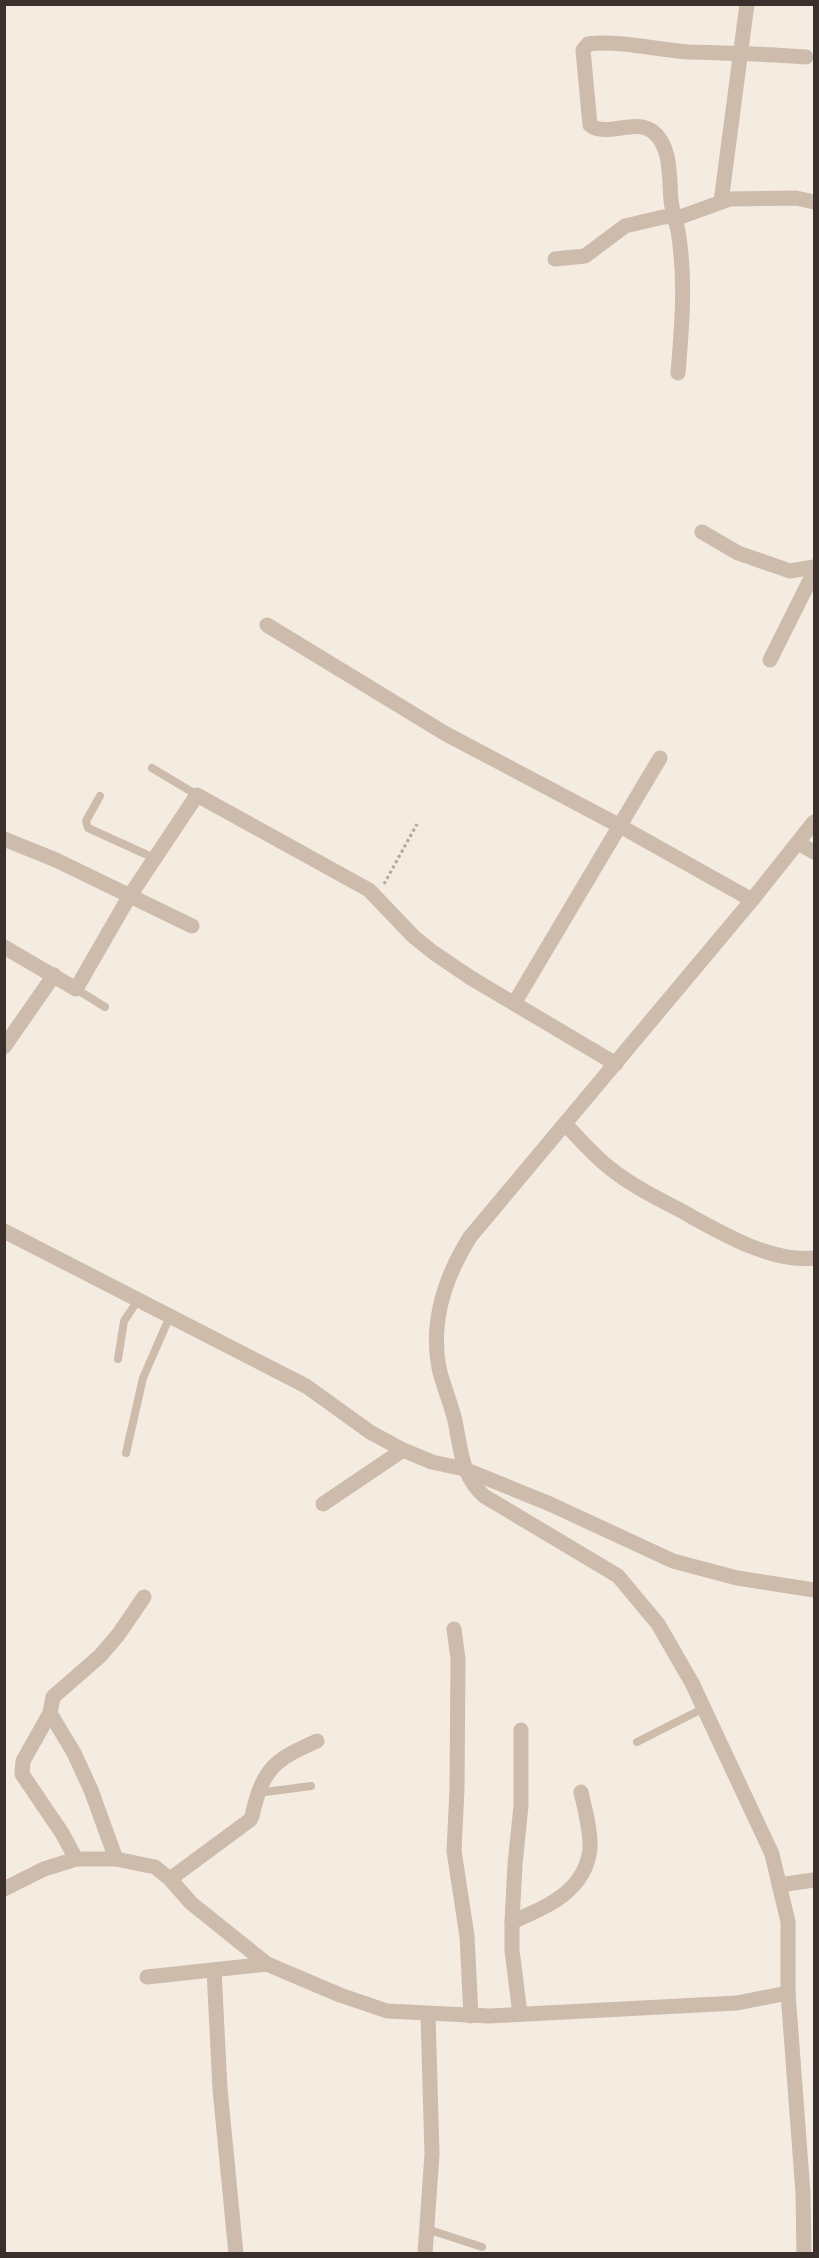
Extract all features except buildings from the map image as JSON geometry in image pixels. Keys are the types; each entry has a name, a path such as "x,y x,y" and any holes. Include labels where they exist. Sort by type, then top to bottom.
{"street":[{"path":"721,202 747,4"},
{"path":"678,373 682,315 681,267 678,231 664,149 656,135 646,128 602,129 590,125 583,50 588,44 620,44 689,52 742,52 806,57"},
{"path":"555,259 585,256 625,226 663,217 674,218 730,199 796,198 814,202"},
{"path":"702,532 738,553 790,571 814,567"},
{"path":"770,660 814,572"},
{"path":"267,625 446,734 620,826 752,900"},
{"path":"515,1002 660,758"},
{"path":"4,947 76,989 129,897 197,795 377,896 410,933 434,953 471,978 515,1002 616,1064"},
{"path":"804,2253 808,2176 788,1993 788,1922 772,1854 692,1683 658,1624 618,1576 484,1496 475,1488 464,1469 455,1419 437,1352 440,1304 451,1271 470,1238 752,900 814,822"},
{"path":"4,839 56,860 192,926"},
{"path":"798,843 814,852"},
{"path":"4,1047 54,975"},
{"path":"565,1124 610,1168 638,1188 698,1221 734,1239 771,1252 803,1259 814,1258"},
{"path":"4,1231 306,1386 370,1432 403,1450 432,1462 464,1469 550,1504 673,1561 737,1578 814,1590"},
{"path":"324,1504 403,1450"},
{"path":"76,1859 62,1833 22,1774 23,1761 50,1713 53,1697 100,1656 118,1635 144,1597"},
{"path":"454,1629 458,1659 454,1851 467,1936 471,2016"},
{"path":"50,1713 78,1762 116,1858"},
{"path":"520,2014 512,1950 512,1922 521,1806 521,1730"},
{"path":"170,1879 250,1820 257,1793 265,1775 276,1763 286,1754 317,1741"},
{"path":"512,1922 557,1902 573,1888 584,1870 590,1848 581,1792"},
{"path":"5,1887 44,1869 76,1859 116,1858 155,1867 170,1879 191,1903 267,1964 340,1995 387,2011 471,2016 520,2014 737,2003 788,1993"},
{"path":"779,1885 814,1880"},
{"path":"147,1977 267,1964"},
{"path":"214,1970 219,2078 236,2253"},
{"path":"425,2253 432,2154 428,2014"}],"lane":[{"path":"152,768 197,795"},
{"path":"100,796 86,821 88,828 154,858"},
{"path":"76,989 105,1007"},
{"path":"118,1359 124,1321 138,1300"},
{"path":"126,1453 143,1378 170,1316"},
{"path":"637,1742 704,1708"},
{"path":"257,1793 311,1785"},
{"path":"427,2229 482,2247"}],"path":[{"path":"377,896 417,824"}]}
